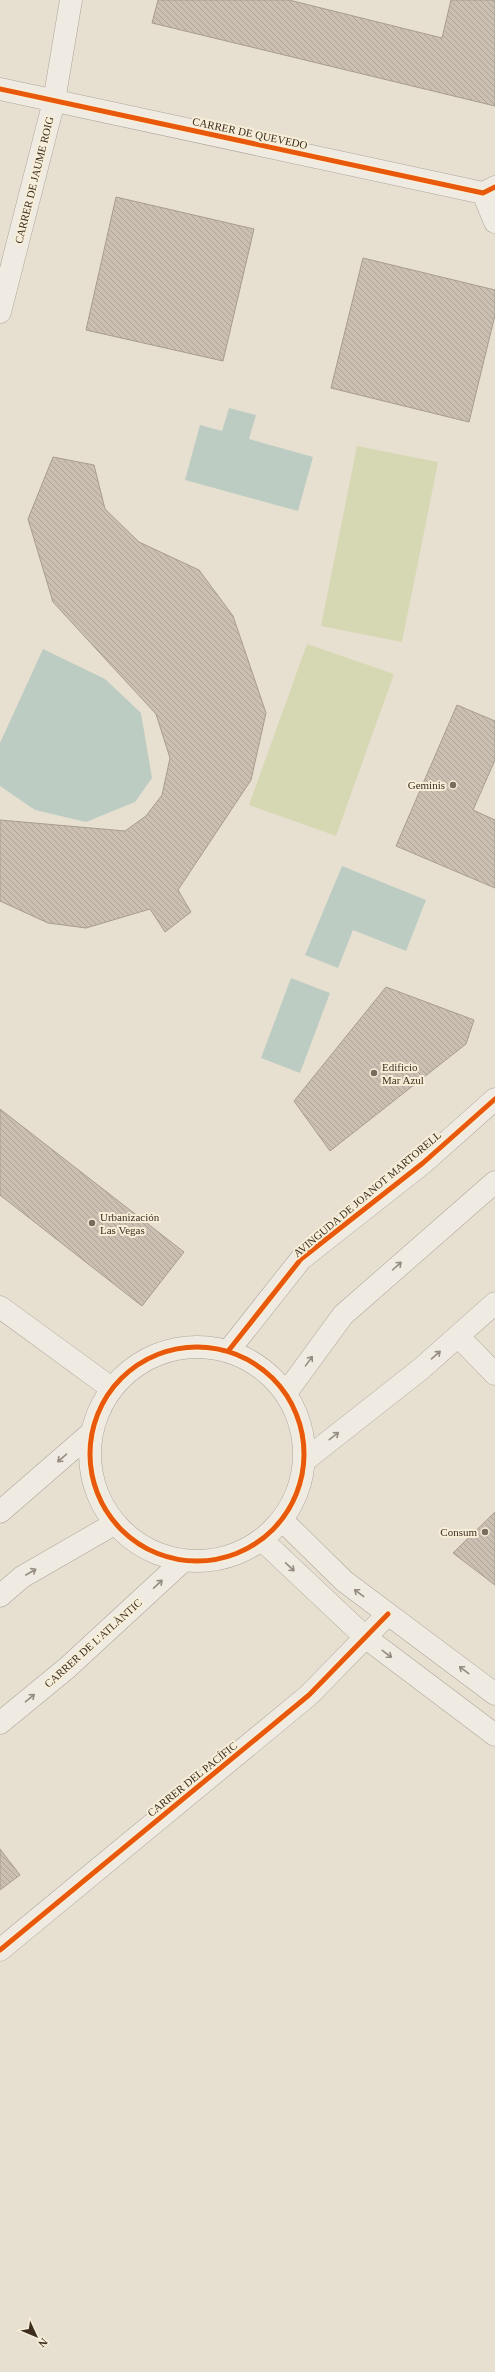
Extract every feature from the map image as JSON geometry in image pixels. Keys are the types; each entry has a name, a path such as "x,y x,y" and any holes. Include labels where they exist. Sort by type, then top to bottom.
{"street":[{"name":"CARRER DE JAUME ROIG","path":"0,312 54,101 71,0"},
{"name":"CARRER DE QUEVEDO","path":"0,89 489,190 495,222"},
{"name":"AVINGUDA DE JOANOT MARTORELL","path":"229,1350 301,1259 422,1163 495,1099"},
{"path":"286,1393 343,1315 495,1182"},
{"path":"304,1461 422,1368 495,1303"},
{"path":"0,1307 111,1388"},
{"path":"458,1336 495,1374"},
{"path":"0,1512 91,1432 111,1388 135,1366 164,1351 197,1345 229,1350 261,1367 286,1393 301,1426 304,1461 298,1492 282,1520 262,1540 237,1553 217,1559 183,1561 157,1554 134,1542 114,1524 93,1481 91,1432"},
{"path":"282,1520 344,1581 495,1694"},
{"path":"0,1596 22,1577 114,1524"},
{"path":"262,1540 365,1637 495,1735"},
{"name":"CARRER DE L'ATLÀNTIC","path":"0,1723 67,1668 183,1561"},
{"name":"CARRER DEL PACÍFIC","path":"0,1950 309,1696 388,1614"}],"green space":[{"path":"357,446 438,462 402,642 321,626"},
{"path":"307,644 394,674 336,836 249,805"}],"shaded area":[{"path":"229,408 256,415 249,439 313,457 298,511 185,480 200,425 222,431"},
{"path":"43,649 105,679 141,713 152,778 135,802 86,822 35,810 0,786 0,743"},
{"path":"342,866 426,900 406,951 353,930 338,968 305,955"},
{"path":"291,978 330,993 300,1073 261,1058"}],"building":[{"path":"158,0 289,0 442,38 451,0 495,0 495,106 152,23"},
{"path":"116,197 254,229 223,361 86,330"},
{"path":"363,258 495,290 495,315 469,422 331,388"},
{"path":"53,457 94,465 105,509 139,542 199,570 233,616 266,713 251,780 178,890 191,912 165,932 150,909 86,928 48,923 0,901 0,820 125,831 146,816 162,795 170,758 156,714 53,602 28,519"},
{"name":"Geminis","path":"457,705 495,721 495,760 473,810 495,820 495,888 396,846"},
{"name":"Edificio Mar Azul","path":"386,987 474,1020 466,1044 330,1151 294,1101"},
{"name":"Urbanización Las Vegas","path":"0,1109 184,1252 142,1306 0,1195"},
{"name":"Consum","path":"495,1512 495,1585 453,1553"},
{"path":"0,1849 20,1875 0,1890"}],"cycle path":[{"path":"0,89 483,193 495,187"},
{"path":"229,1350 301,1259 423,1163 495,1099"},
{"path":"187,1347 207,1347 238,1355 256,1365 273,1378 286,1395 296,1413 302,1433 304,1454 302,1475 296,1495 286,1513 273,1530 256,1543 238,1553 207,1561 187,1561 156,1553 129,1537 114,1522 98,1495 90,1464 90,1444 98,1413 114,1386 129,1371 156,1355 187,1347"},
{"path":"0,1950 309,1695 388,1614"}],"place":[{"name":"Geminis","path":"453,785"},
{"name":"Edificio Mar Azul","path":"374,1073"},
{"name":"Urbanización Las Vegas","path":"92,1223"},
{"name":"Consum","path":"485,1532"}]}
